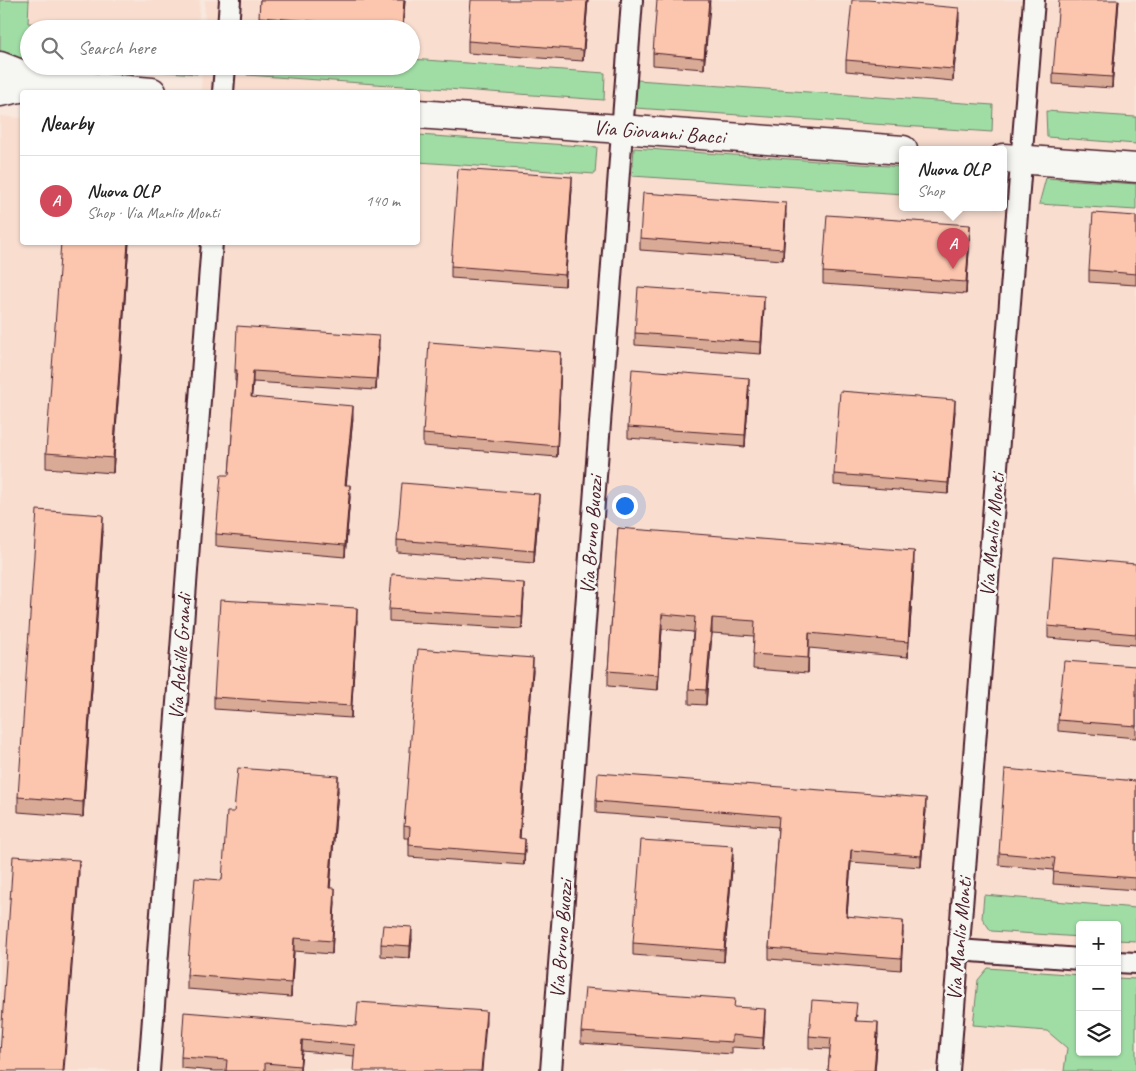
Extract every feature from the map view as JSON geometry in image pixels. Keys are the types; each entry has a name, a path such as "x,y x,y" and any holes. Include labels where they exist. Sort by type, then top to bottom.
{"main road":[{"path":"0,66 20,74"},
{"path":"23,75 44,83"},
{"path":"0,92 44,83 128,90"},
{"name":"Via Giovanni Bacci","path":"420,114 899,150"},
{"path":"1012,158 1136,168"}],"street":[{"path":"229,20 230,0"},
{"name":"Via Bruno Buozzi","path":"551,1071 632,0"},
{"name":"Via Manlio Monti","path":"949,1071 1012,158 1034,0"},
{"path":"224,90 225,75"},
{"name":"Via Achille Grandi","path":"149,1071 212,245"},
{"path":"958,950 1076,959"},
{"path":"1121,962 1136,963"}],"shaded area":[{"path":"29,0 200,0 199,20 28,20"},
{"path":"205,0 1136,0 1136,1071 0,1071 0,116 20,118 20,245 420,245 420,90 201,90 202,75 420,75 420,20 204,20"}],"green space":[{"path":"0,0 29,0 28,20 20,20 20,62 0,56"},
{"path":"420,60 605,73 604,100 247,75 420,75"},
{"path":"637,80 993,105 992,132 635,108"},
{"path":"1046,111 1136,117 1136,144 1047,137"},
{"path":"420,135 597,147 595,174 420,162"},
{"path":"634,148 899,167 899,194 632,176"},
{"path":"1046,178 1136,184 1136,210 1039,204"},
{"path":"984,895 1136,908 1136,941 1121,940 1121,921 1076,921 1076,937 991,931 982,918"},
{"path":"988,968 1076,975 1076,1056 1121,1056 1121,978 1136,979 1136,1071 1064,1071 1067,1048 1047,1031 973,1025 978,980"}],"building":[{"path":"260,0 404,0 403,20 298,20 259,17"},
{"path":"471,0 587,0 583,50 468,41"},
{"path":"657,0 709,0 704,58 653,53"},
{"path":"852,0 959,8 953,69 846,60"},
{"path":"1059,0 1118,0 1112,77 1053,73"},
{"path":"458,169 572,177 565,275 451,266"},
{"path":"643,193 786,203 783,249 640,238"},
{"path":"1093,213 1136,216 1136,274 1089,270"},
{"path":"827,215 970,225 966,282 823,272"},
{"path":"61,245 128,245 113,458 46,453"},
{"path":"638,287 764,296 761,342 635,333"},
{"path":"237,326 379,336 376,379 253,371 251,397 353,406 345,485 350,485 345,545 216,534 221,475 229,475 237,370 235,370"},
{"path":"429,342 561,352 557,446 423,434"},
{"path":"632,369 749,378 745,435 628,427"},
{"path":"840,391 955,400 948,483 834,474"},
{"path":"402,483 539,494 534,551 397,540"},
{"path":"37,510 103,515 83,802 18,797"},
{"path":"618,528 914,551 908,642 809,633 808,658 753,654 755,621 712,618 706,690 689,689 695,617 662,614 658,675 608,671"},
{"path":"1053,557 1136,564 1136,634 1048,626"},
{"path":"392,574 524,583 522,617 389,609"},
{"path":"220,600 357,608 351,706 214,697"},
{"path":"418,649 533,658 519,838 525,839 524,854 409,845 410,827 404,826"},
{"path":"1064,661 1136,666 1136,726 1058,720"},
{"path":"238,768 338,776 329,888 335,888 332,941 294,938 291,983 187,975 195,878 222,880 227,812 234,812"},
{"path":"1005,769 1136,781 1136,878 1053,872 1055,858 999,853"},
{"path":"598,773 926,798 921,856 851,850 846,916 903,921 901,958 769,948 779,816 596,801"},
{"path":"641,840 733,846 724,950 633,943"},
{"path":"13,856 79,860 63,1071 0,1071"},
{"path":"383,925 412,927 410,946 381,944"},
{"path":"585,988 735,999 734,1007 765,1009 763,1038 732,1035 732,1042 581,1032"},
{"path":"812,1000 857,1003 855,1021 878,1022 874,1071 828,1071 831,1038 809,1036"},
{"path":"358,1002 486,1011 481,1071 353,1071 355,1045 302,1040 300,1066 265,1063 265,1071 226,1071 227,1060 181,1057 184,1012 356,1026"}],"place":[{"name":"Nuova OLP","path":"953,269"}]}
